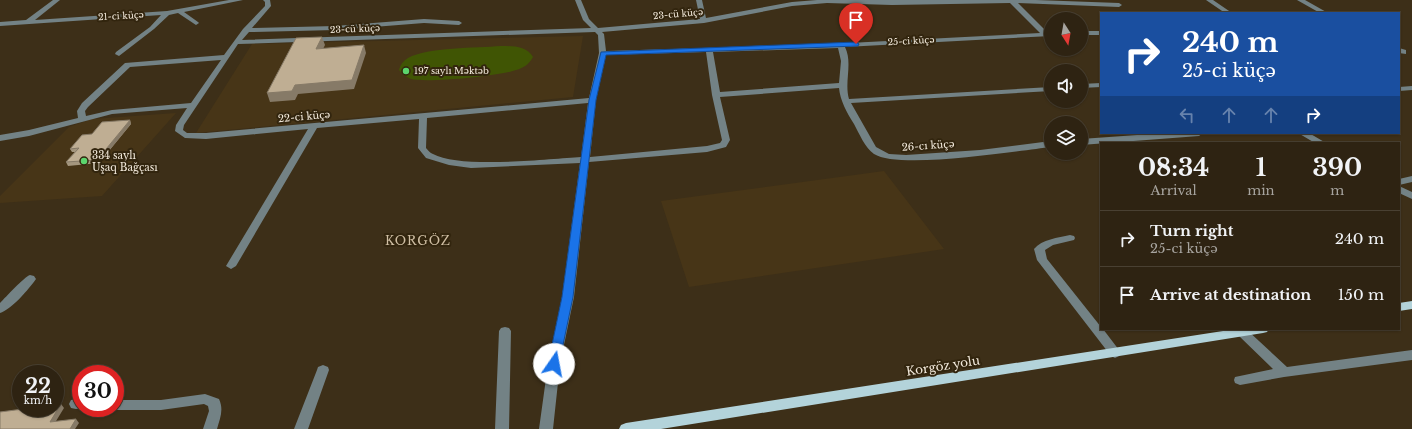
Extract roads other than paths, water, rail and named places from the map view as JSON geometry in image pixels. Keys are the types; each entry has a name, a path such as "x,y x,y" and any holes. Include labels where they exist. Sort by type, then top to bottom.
{"main road":[{"path":"1400,307 1412,305"},
{"name":"Korgöz yolu","path":"626,429 1256,330"}],"street":[{"path":"29,21 57,0"},
{"name":"21-ci küçə","path":"0,24 180,12 240,0"},
{"name":"22-ci küçə","path":"266,0 268,1 268,6 245,30 236,42 180,125 179,131 185,135 206,136 592,100"},
{"path":"546,429 554,364 568,297 592,100 603,54 603,39 598,30 586,20 578,0"},
{"path":"699,0 704,21"},
{"path":"1209,0 1227,12"},
{"path":"1300,0 1323,12"},
{"name":"23-cü küçə","path":"236,42 598,30 704,21 792,4 845,1 892,3 1120,3"},
{"path":"1012,2 1044,30"},
{"path":"180,12 196,23"},
{"path":"119,54 162,20 167,13"},
{"path":"245,30 335,28 424,21 459,23"},
{"path":"1088,33 1100,33"},
{"name":"25-ci küçə","path":"603,54 840,45 1044,34"},
{"name":"26-cı küçə","path":"840,45 844,53 842,85 847,101 873,149 878,153 896,158 980,153 1044,145"},
{"path":"423,116 422,148 429,156 449,162 471,165 584,160 707,149 723,145 726,140 726,134 716,95 709,50"},
{"path":"82,118 81,111 85,105 128,65 225,57"},
{"path":"716,95 842,85"},
{"path":"1088,86 1100,85"},
{"path":"1400,89 1412,88"},
{"path":"847,101 919,98 1044,89"},
{"path":"0,138 35,132 82,118 112,112 193,105"},
{"path":"231,266 314,126"},
{"path":"1088,141 1187,134"},
{"path":"1304,134 1320,142"},
{"path":"1400,182 1412,180"},
{"path":"1400,190 1412,196"},
{"path":"1070,238 1049,243 1039,249 1042,260 1115,353"},
{"path":"0,309 20,292 30,279"},
{"path":"502,429 505,331"},
{"path":"1242,332 1284,372"},
{"path":"1240,380 1284,372 1412,355"},
{"path":"301,429 324,370"},
{"path":"124,405 162,405 205,399 214,404 216,411 210,429"}],"place":[{"name":"197 saylı Məktəb","path":"406,71"},
{"name":"334 saylı Uşaq Bağçası","path":"84,161"}],"district":[{"name":"KORGÖZ","path":"418,241"}]}
